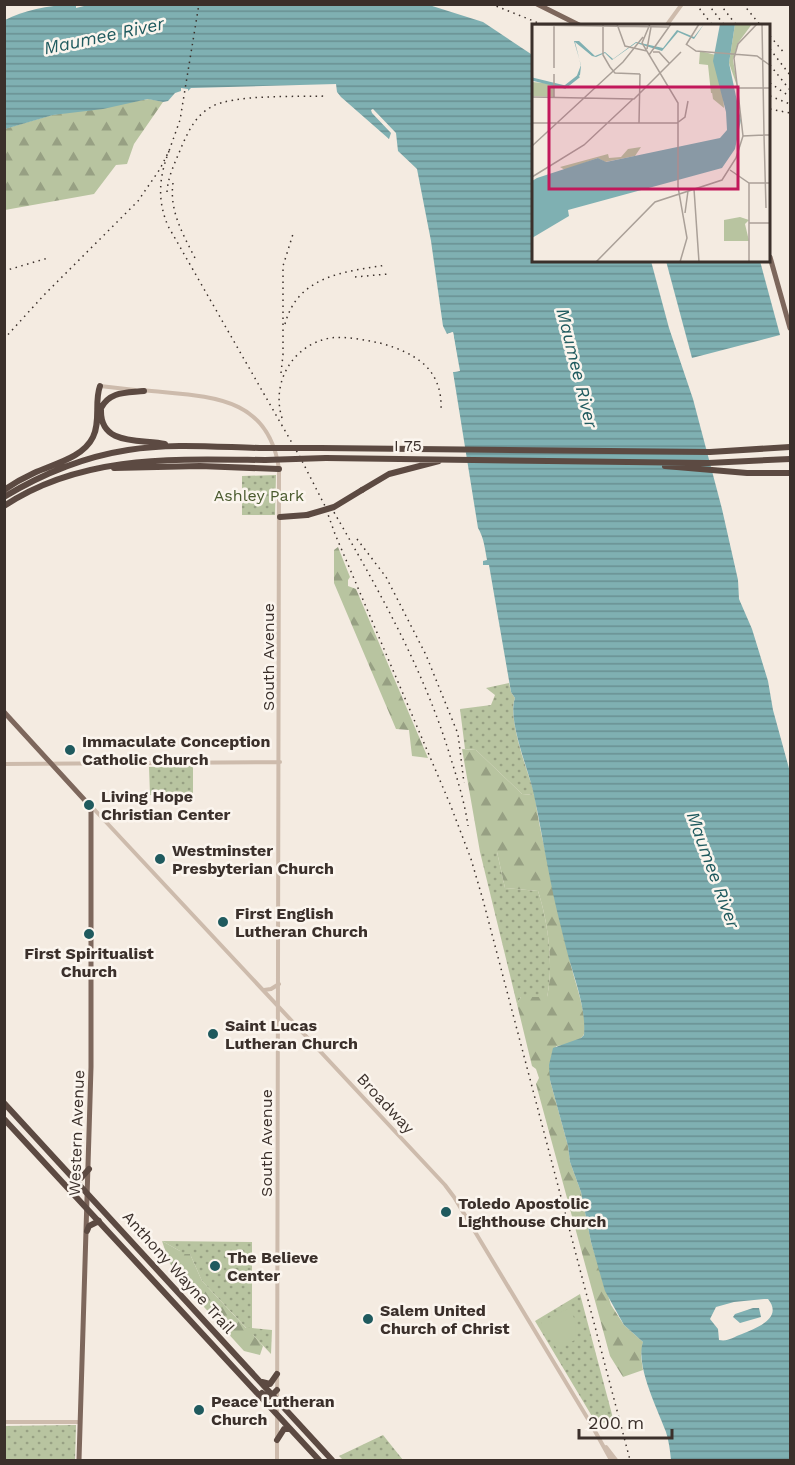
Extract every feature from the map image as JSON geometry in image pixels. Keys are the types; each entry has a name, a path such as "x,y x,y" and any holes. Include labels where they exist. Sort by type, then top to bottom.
{"highway":[{"path":"100,386 103,424 111,434 127,440 174,446"},
{"path":"4,490 18,481 78,454 87,447 96,427 97,392 100,386"},
{"path":"101,408 114,394 144,391"},
{"name":"I 75","path":"4,497 81,461 128,450 174,446 732,451 790,447"},
{"name":"I 75","path":"4,506 66,477 136,461 326,458 730,462 790,459"},
{"path":"280,517 307,515 334,507 389,474 451,459"},
{"path":"616,462 736,472 790,472"},
{"path":"66,477 135,466 279,469"},
{"name":"Anthony Wayne Trail","path":"4,1102 276,1395 332,1461"},
{"name":"Anthony Wayne Trail","path":"4,1119 319,1461"},
{"path":"74,1177 81,1178 88,1169"},
{"path":"87,1232 90,1226 99,1221"},
{"path":"261,1381 270,1384 277,1374"},
{"path":"241,1376 248,1378 263,1395 267,1397 276,1395"},
{"path":"279,1419 289,1419 320,1448"},
{"path":"278,1440 284,1430 291,1430"}],"main road":[{"path":"537,4 577,24"},
{"path":"771,261 790,328"},
{"name":"Broadway","path":"4,712 91,807"},
{"name":"Western Avenue","path":"79,1461 92,1002 91,807"}],"street":[{"path":"667,24 681,4"},
{"name":"South Avenue","path":"100,386 219,400 243,409 257,418 269,434 279,469 280,762 276,1395 279,1419 277,1461"},
{"path":"4,764 280,762"},
{"name":"Broadway","path":"91,807 454,1197 602,1442 616,1461"},
{"path":"263,990 271,989 279,984"},
{"path":"4,1422 81,1422"},
{"name":"Broadway","path":"602,1442 611,1461"}],"green space":[{"path":"149,99 163,102 134,144 127,164 116,165 94,194 5,210 4,129 52,115"},
{"name":"Ashley Park","path":"276,475 275,515 242,515 242,476"},
{"path":"338,547 350,577 348,586 356,589 428,758 412,756 409,730 396,729 334,583 334,550"},
{"path":"509,683 515,698 513,707 516,732 535,795 522,794 476,750 465,749 460,709 491,705 495,695 486,688"},
{"path":"462,749 476,750 522,794 535,795 540,829 585,1027 584,1034 576,1041 556,1046 550,1080 568,1146 570,1162 581,1192 591,1242 611,1305 624,1325 643,1342 641,1357 643,1370 623,1377 610,1356 536,1084 539,1078 536,1069 532,1066 517,1004 521,997 547,997 550,958 542,903 538,891 505,888 497,852 480,852"},
{"path":"193,766 193,795 150,795 149,767"},
{"path":"480,852 497,852 505,888 538,891 549,944 550,972 547,997 521,997 517,1004"},
{"path":"162,1241 252,1242 252,1328 272,1330 271,1354 202,1281 190,1254 180,1254 180,1251"},
{"path":"162,1241 180,1251 180,1254 190,1254 202,1281 246,1328 252,1328 253,1335 263,1346 260,1355 244,1351 185,1286 169,1262"},
{"path":"580,1294 614,1422 596,1423 535,1321"},
{"path":"570,1308 576,1323 575,1340 557,1349 541,1325 542,1321"},
{"path":"76,1425 75,1460 5,1460 5,1426"},
{"path":"383,1435 403,1460 343,1460 339,1456"}],"water":[{"name":"Maumee River","path":"92,4 429,5 483,22 532,55 532,262 651,262 669,328 693,399 722,509 738,580 739,599 752,629 768,681 773,710 790,772 790,1460 671,1460 669,1442 642,1363 643,1342 624,1325 605,1291 550,1080 549,1065 553,1048 584,1035 582,1006 557,911 534,795 516,732 513,708 515,698 511,692 489,565 483,565 483,561 487,560 478,528 453,372 459,371 453,332 447,334 443,326 431,241 417,169 398,151 396,133 373,109 371,110 391,133 389,139 341,97 337,92 336,84 191,88 188,91 188,89 181,88 181,91 175,93 168,101 148,99 103,109 53,115 5,129 5,20 21,13 48,7 76,5 76,8","holes":["768,1299 773,1312 766,1322 731,1339 719,1340 718,1329 710,1319 716,1307 734,1302"]},
{"path":"666,262 760,262 780,335 692,358"},
{"path":"759,1308 761,1317 740,1323 733,1317 735,1314"}],"pier":[{"path":"453,332 460,371 453,372 452,369 456,368 451,336 448,337 447,334"}],"railway":[{"path":"4,339 44,295 138,201 160,169 180,120 199,4"},
{"path":"491,4 541,24"},
{"path":"696,4 711,24"},
{"path":"708,4 723,24"},
{"path":"720,4 735,24"},
{"path":"743,4 759,24"},
{"path":"771,37 785,54"},
{"path":"771,50 790,75"},
{"path":"771,66 790,90"},
{"path":"771,84 789,96"},
{"path":"167,192 172,170 189,130 196,120 211,107 250,98 327,96"},
{"path":"771,96 790,104"},
{"path":"771,109 790,113"},
{"path":"169,151 161,179 162,207 168,226 300,457 325,506 471,859 630,1460"},
{"path":"173,183 175,214 197,262"},
{"path":"281,373 283,266 293,234"},
{"path":"4,271 48,258"},
{"path":"285,324 291,308 300,295 312,286 339,274 386,265"},
{"path":"355,277 388,274"},
{"path":"282,418 279,405 280,392 282,379 288,368 295,357 305,349 330,338 380,343 416,358 425,365 437,384 441,411"},
{"path":"331,507 383,599 414,661 440,726 456,776 468,826"},
{"path":"357,539 386,577 426,655 458,734 464,783"}],"place":[{"name":"Immaculate Conception Catholic Church","path":"70,750"},
{"name":"Living Hope Christian Center","path":"89,805"},
{"name":"Westminster Presbyterian Church","path":"160,859"},
{"name":"First English Lutheran Church","path":"223,922"},
{"name":"First Spiritualist Church","path":"89,934"},
{"name":"Saint Lucas Lutheran Church","path":"213,1034"},
{"name":"Toledo Apostolic Lighthouse Church","path":"446,1212"},
{"name":"The Believe Center","path":"215,1266"},
{"name":"Salem United Church of Christ","path":"368,1319"},
{"name":"Peace Lutheran Church","path":"199,1410"}]}
